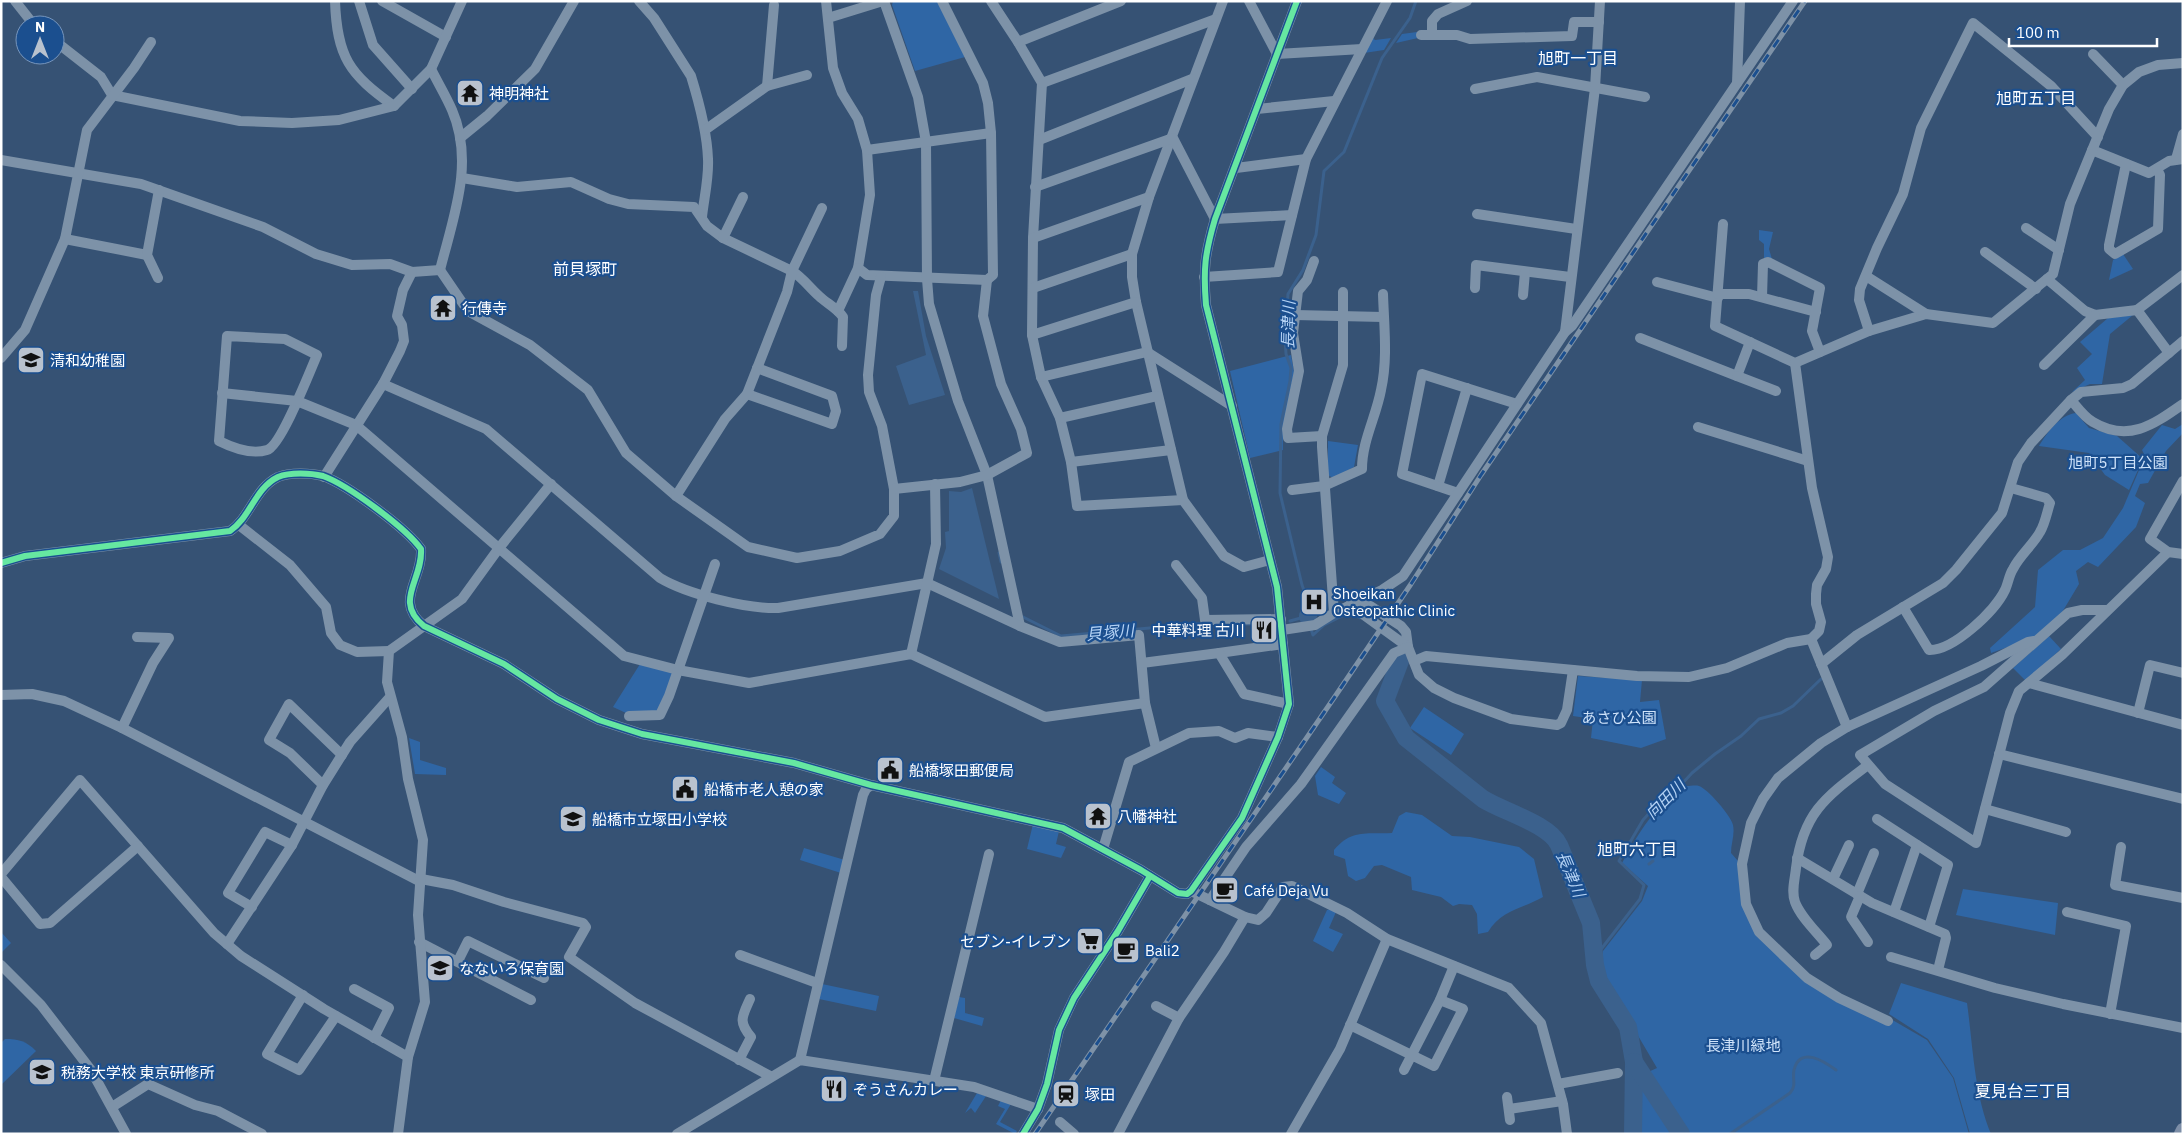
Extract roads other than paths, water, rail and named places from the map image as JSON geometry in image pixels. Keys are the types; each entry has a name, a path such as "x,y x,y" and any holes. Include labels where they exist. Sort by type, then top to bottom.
{"main road":[{"path":"2181,1134 2183,1130"}],"street":[{"path":"15,1 26,15"},
{"path":"335,1 336,26 342,53 347,62 372,90 394,106"},
{"path":"359,1 372,44 412,89"},
{"path":"382,1 446,37"},
{"path":"65,49 101,77 112,95 240,121 292,124 339,120 394,106 412,89 431,69 462,1"},
{"path":"460,138 487,116 535,69 574,1"},
{"path":"640,1 654,18 690,76 705,130 708,160 702,217"},
{"path":"826,1 833,68 842,92 858,119 867,150 870,195 858,268 838,311"},
{"path":"828,18 884,1 918,97 926,142 927,279 929,304 936,334 958,401 987,476 1020,626"},
{"path":"858,268 867,276 881,277 987,280 993,275 992,133 988,103 982,83 942,1"},
{"path":"990,1 1018,42 1042,83 1035,187 1032,335 1041,377 1060,418 1071,462 1077,506 1183,500"},
{"path":"1018,42 1121,1"},
{"path":"1223,1 1192,79 1173,138 1149,197 1132,254 1132,277 1157,396 1183,500 1224,556 1244,567 1270,560"},
{"path":"1249,1 1277,54"},
{"path":"3,559 230,531 239,525 260,493 278,477 300,474 324,477 354,493 395,523 421,549 420,564 409,594 414,618 424,626 504,664 557,699 598,720 642,734 794,763 871,785 1063,828 1178,893 1187,894 1242,818 1278,737 1289,704 1277,587 1206,306 1204,277 1206,251 1216,219 1297,1"},
{"path":"1204,277 1278,272 1306,159 1334,101 1387,1"},
{"path":"1432,34 1432,21 1438,14 1467,1"},
{"path":"1565,332 1594,88 1600,1"},
{"path":"1737,84 1740,1"},
{"path":"1176,565 1202,598 1206,620 1281,625 1315,625 1403,576 1565,332 1572,326 1793,1"},
{"path":"768,86 774,5"},
{"path":"1042,83 1216,19"},
{"path":"1421,35 1457,35 1470,39 1572,36 1574,22 1599,22"},
{"path":"1869,331 1859,300 1866,276 1904,194 1922,128 1973,23 2050,86 2098,137"},
{"path":"1,358 25,330 65,239 87,130 134,68 151,42"},
{"path":"1277,54 1362,49"},
{"path":"2093,54 2124,85"},
{"path":"1723,224 1715,326 1795,363 1869,331 1926,314 1993,322 2036,289 2052,274 2070,204 2109,109 2124,85 2138,72 2158,65 2183,63"},
{"path":"431,69 452,111 460,138 462,178 440,270 468,311 530,345 588,390 626,453 676,496 748,547 797,558 840,550 880,534 894,516 894,489 882,426 869,392 868,375 876,295 881,277"},
{"path":"705,130 768,86 807,76"},
{"path":"1475,89 1537,77 1645,97"},
{"path":"1039,140 1192,79"},
{"path":"1257,109 1334,101"},
{"path":"867,150 992,133"},
{"path":"2092,150 2149,173 2180,159 2183,134"},
{"path":"1035,187 1173,138"},
{"path":"1173,138 1216,219"},
{"path":"1236,168 1306,159"},
{"path":"1,160 80,172 141,184 263,227 316,254 352,265 390,264 412,272 440,270"},
{"path":"2126,164 2109,245 2109,250 2115,254 2158,229 2160,175 2157,168"},
{"path":"462,178 517,187 571,182 609,199 628,204 694,207 707,226 723,238 803,278 819,296 843,317 842,346"},
{"path":"158,190 147,254 158,278"},
{"path":"723,238 743,197"},
{"path":"1033,238 1149,197"},
{"path":"676,496 725,420 747,394 787,292 792,271 822,208"},
{"path":"1477,214 1576,229"},
{"path":"1216,219 1292,215"},
{"path":"2026,228 2058,250"},
{"path":"65,239 147,254"},
{"path":"1986,252 2036,289"},
{"path":"1033,288 1132,254"},
{"path":"1314,261 1307,280 1298,291 1294,347 1299,371 1288,438 1322,436"},
{"path":"1762,297 1763,264 1768,262 1820,288 1812,331 1820,352"},
{"path":"1475,288 1476,265 1570,278"},
{"path":"324,477 382,384 404,340 402,325 397,316 402,290 412,272"},
{"path":"1523,295 1525,272"},
{"path":"2047,279 2085,311 2095,315 2137,310 2183,275"},
{"path":"1866,276 1926,314"},
{"path":"894,489 987,476 1027,453 1021,429 1001,384 984,316 987,280"},
{"path":"1657,282 1718,296 1749,294 1816,312"},
{"path":"1334,613 1322,436 1343,365 1343,292"},
{"path":"1292,490 1324,486 1362,469 1362,453 1381,392 1385,368 1383,294"},
{"path":"1032,335 1136,302"},
{"path":"2137,310 2169,353"},
{"path":"1295,315 1384,317"},
{"path":"2044,365 2095,315"},
{"path":"227,336 285,339 317,355 297,401 275,445 267,450 238,450 219,441 227,336"},
{"path":"1640,338 1776,391"},
{"path":"1821,664 1857,635 1943,584 2002,514 2018,462 2031,443 2071,400 2081,392 2123,388 2132,384 2183,341"},
{"path":"1737,376 1750,342"},
{"path":"1041,377 1147,352 1232,406"},
{"path":"1414,661 1426,656 1637,676 1689,677 1727,668 1787,643 1811,640 1819,631 1821,622 1816,604 1816,594 1817,585 1826,569 1828,557 1812,488 1795,363"},
{"path":"747,394 832,424 836,412 832,396 757,368"},
{"path":"1458,493 1402,474 1422,374 1517,404"},
{"path":"382,384 486,429 660,578 671,585 703,595 762,608 778,608 926,583 1060,642 1139,635 1145,703 1156,748"},
{"path":"1438,486 1467,388"},
{"path":"222,393 297,401 356,425 624,656 678,670 749,683 910,654 1045,717 1145,703"},
{"path":"1060,418 1157,396"},
{"path":"2071,400 2092,422 2120,433 2131,432 2148,426 2183,404"},
{"path":"1698,427 1805,462 1808,461"},
{"path":"1071,462 1171,450"},
{"path":"2183,482 2150,539 2168,552 2183,554"},
{"path":"239,525 290,565 326,606 331,633 340,645 357,652 389,651 462,599 499,548 551,484"},
{"path":"910,654 936,544 935,484"},
{"path":"1903,606 1929,650 1938,650 1970,630 1990,611 2004,591 2012,570 2026,548 2040,532 2050,503 2046,498 2011,488"},
{"path":"2108,610 2082,610 2068,613 1984,687 1934,711 1860,755 1885,784 1976,843 2010,713 2019,691 2108,610 2168,552"},
{"path":"629,716 660,715 678,670 715,564"},
{"path":"1361,600 1401,626 1406,632 1408,647 1419,674 1434,688 1454,698 1511,719 1557,725 1561,723 1565,718 1573,670"},
{"path":"1350,605 1408,647"},
{"path":"122,728 154,662 169,638 137,637"},
{"path":"1811,640 1847,727"},
{"path":"1888,1021 1839,998 1807,978 1759,932 1746,904 1744,887 1743,857 1751,823 1763,799 1778,778 1847,727 1981,666 2028,642 2038,640"},
{"path":"1142,663 1283,644"},
{"path":"1210,900 1246,848 1305,777 1394,653 1408,647"},
{"path":"389,651 386,682 402,737 408,779 423,840 419,942 425,1002 408,1058 398,1134"},
{"path":"1220,653 1244,694 1289,704"},
{"path":"2138,713 2150,664 2183,673"},
{"path":"2029,683 2183,725"},
{"path":"1,695 32,694 64,701 122,728 421,881 453,885 504,902 583,923 586,927 569,957 635,1003 770,1076"},
{"path":"228,944 292,844 323,785 350,742 390,697"},
{"path":"323,785 290,754 269,740 289,704 342,755"},
{"path":"1103,849 1129,762 1189,733 1220,731 1235,738 1248,733 1278,737"},
{"path":"1999,754 2183,799"},
{"path":"1815,955 1827,945 1799,910 1794,900 1793,889 1797,858 1802,838 1820,803 1868,765"},
{"path":"138,846 50,923 40,924 1,876 80,780 138,846 214,933 241,956 336,1016 408,1058"},
{"path":"800,1060 863,795 871,785"},
{"path":"1985,809 2066,832"},
{"path":"1877,819 1948,865 1929,927"},
{"path":"252,907 228,893 265,832 292,844"},
{"path":"1832,879 1849,845"},
{"path":"1894,912 1918,845"},
{"path":"2121,847 2115,884 2183,898"},
{"path":"1868,942 1851,917 1874,853"},
{"path":"934,1081 988,854"},
{"path":"1797,858 1859,895 1945,934 1946,938 1938,970"},
{"path":"1023,1134 1038,1109 1047,1084 1064,1018 1074,998 1118,931 1150,876"},
{"path":"1191,891 1254,920 1261,918 1283,887 1292,886 1347,913 1387,939 1509,988 1541,1023 1562,1101 1567,1134"},
{"path":"2067,912 2126,926 2110,1014"},
{"path":"1118,1134 1179,1018 1224,952 1245,917"},
{"path":"1291,1134 1340,1050 1387,939"},
{"path":"458,961 468,941 544,978"},
{"path":"419,942 531,1000"},
{"path":"740,955 817,983"},
{"path":"1891,957 1995,988 2183,1028"},
{"path":"1,965 41,1005 91,1070 126,1134"},
{"path":"1404,1070 1413,1056 1440,1000 1454,966"},
{"path":"354,990 389,1008 374,1038"},
{"path":"302,995 267,1054 299,1070 336,1016"},
{"path":"739,1060 751,1037 743,1027 742,1018 750,999"},
{"path":"1350,1025 1434,1066 1463,1009 1440,1000"},
{"path":"1156,1006 1179,1018"},
{"path":"677,1134 770,1076 800,1060 981,1089 1038,1109"},
{"path":"1558,1084 1618,1073"},
{"path":"112,1107 148,1084 195,1105 218,1110 262,1134"},
{"path":"1507,1097 1510,1120"},
{"path":"1508,1109 1562,1101"},
{"path":"1060,1122 1074,1134"}],"waterway":[{"name":"長津川","path":"1290,621 1308,616 1309,604 1302,585 1280,493 1281,424 1291,368 1286,354 1285,338 1288,294 1303,270 1316,235 1324,171 1344,152 1382,58 1410,18 1416,1"},
{"name":"貝塚川","path":"999,553 1001,562"},
{"name":"長津川","path":"1311,629 1313,635 1324,625 1350,612 1360,618"},
{"name":"貝塚川","path":"1021,616 1061,636 1205,623"},
{"name":"貝塚川","path":"1233,624 1254,624"},
{"name":"長津川","path":"1400,661 1385,701 1406,738 1483,799 1546,831 1559,845 1591,923 1595,965 1599,981 1628,1027 1634,1062 1633,1134"},
{"name":"向田川","path":"1595,957 1640,899 1644,885 1619,861 1643,820 1664,797 1679,787 1692,773 1741,736 1759,719 1781,713 1793,706 1821,679"},
{"path":"1649,864 1653,861"},
{"path":"1730,1134 1790,1093 1794,1085 1794,1070 1797,1062 1802,1058 1807,1057 1819,1060 1836,1070"},
{"path":"1634,1062 1681,1134"}],"railway":[{"path":"1035,1134 1336,695 1411,584 1481,475 1805,1"}],"place":[{"name":"神明神社","path":"470,93"},
{"name":"行傳寺","path":"443,308"},
{"name":"清和幼稚園","path":"31,360"},
{"name":"Shoeikan Osteopathic Clinic","path":"1314,602"},
{"name":"中華料理 古川","path":"1264,630"},
{"name":"船橋塚田郵便局","path":"890,770"},
{"name":"船橋市老人憩の家","path":"685,789"},
{"name":"八幡神社","path":"1098,816"},
{"name":"船橋市立塚田小学校","path":"573,819"},
{"name":"Café Deja Vu","path":"1225,890"},
{"name":"セブン-イレブン","path":"1090,941"},
{"name":"Bali2","path":"1126,950"},
{"name":"なないろ保育園","path":"440,968"},
{"name":"税務大学校 東京研修所","path":"42,1072"},
{"name":"ぞうさんカレー","path":"834,1089"},
{"name":"塚田","path":"1066,1094"}],"district":[{"name":"旭町一丁目","path":"1578,58"},
{"name":"旭町五丁目","path":"2036,98"},
{"name":"前貝塚町","path":"585,269"},
{"name":"旭町六丁目","path":"1637,849"},
{"name":"夏見台三丁目","path":"2023,1091"}],"park label":[{"name":"旭町5丁目公園","path":"2118,462"},
{"name":"あさひ公園","path":"1619,717"},
{"name":"長津川緑地","path":"1743,1045"}]}
